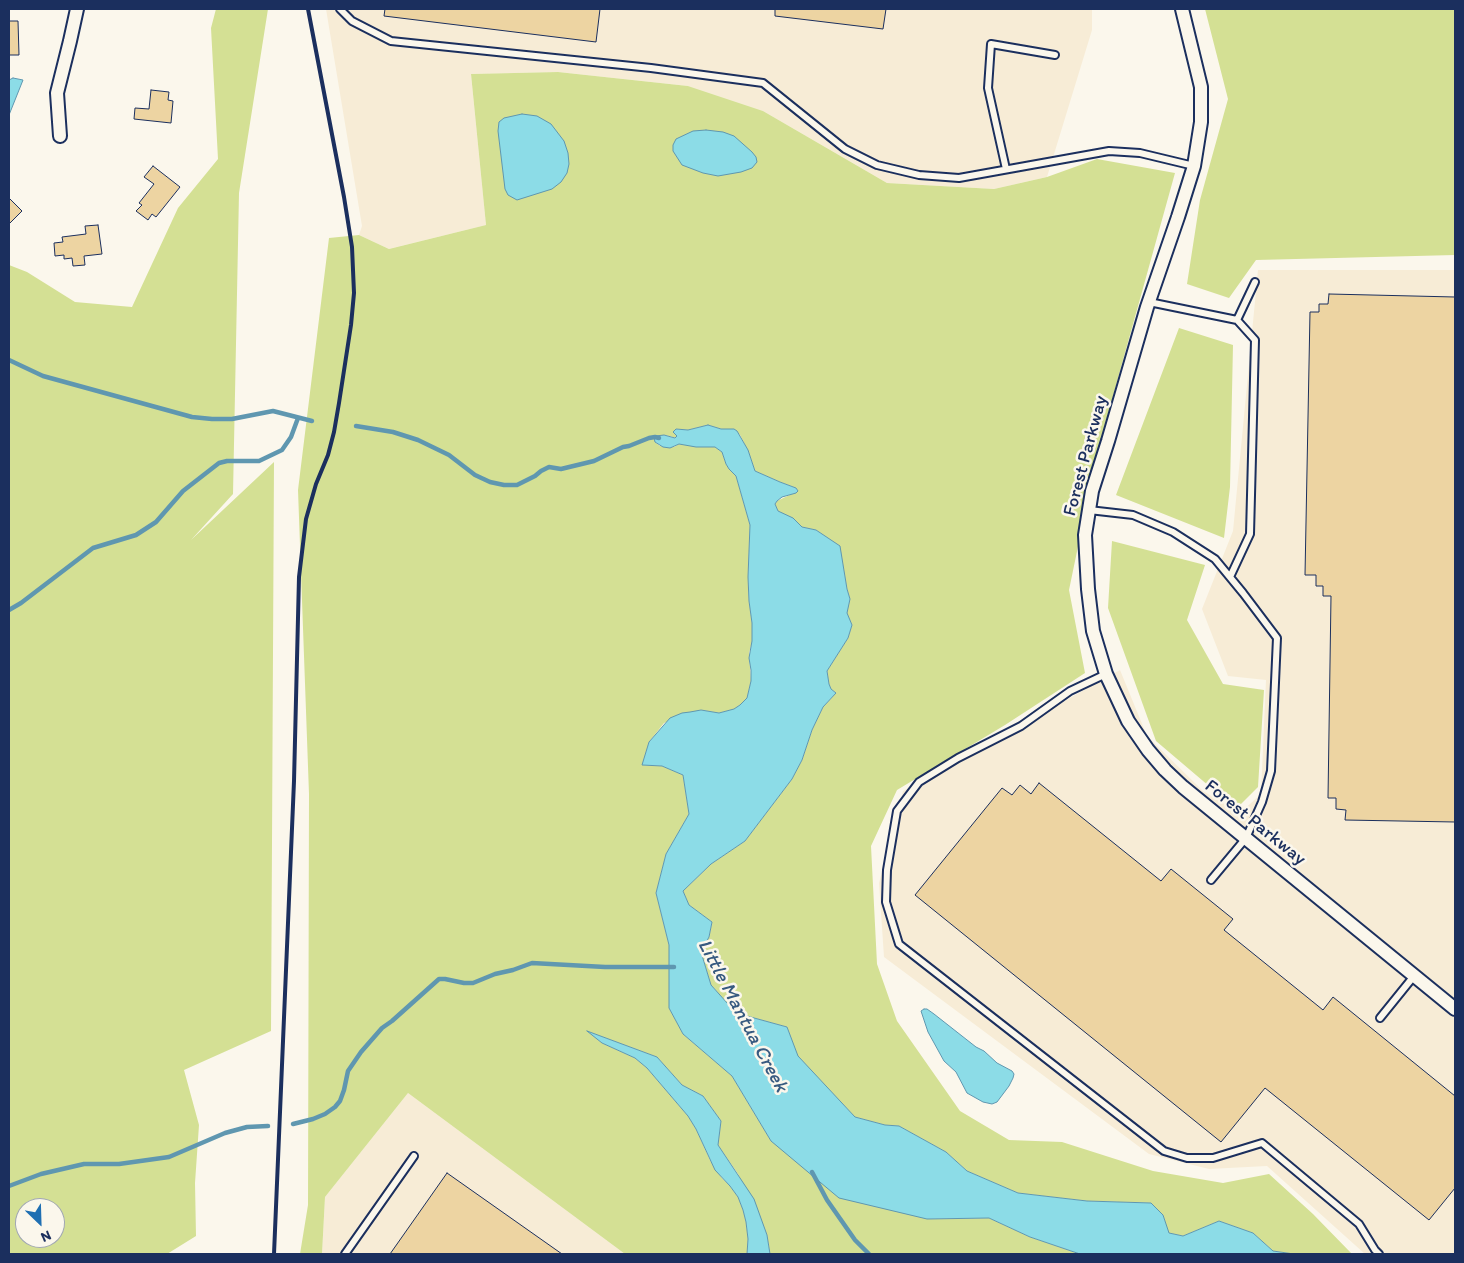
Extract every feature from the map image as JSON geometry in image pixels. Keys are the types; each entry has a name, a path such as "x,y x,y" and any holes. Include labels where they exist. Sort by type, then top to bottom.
{"street":[{"path":"60,136 57,93 77,9"},
{"name":"Forest Parkway","path":"1182,9 1201,87 1201,122 1194,166 1149,302 1092,491 1085,535 1093,631 1106,674 1128,721 1148,750 1165,770 1183,787 1455,1009"}],"lane":[{"path":"340,9 352,21 391,41 651,68 763,83 845,149 877,165 919,174 958,178 1109,150 1140,152 1194,166"},
{"path":"1006,169 988,88 991,44 1055,55"},
{"path":"1237,320 1255,282"},
{"path":"1149,302 1237,320 1255,340 1250,534 1230,577"},
{"path":"1089,510 1133,514 1173,532 1215,559 1243,592 1277,638 1271,771 1262,802 1246,838 1211,880"},
{"path":"1106,674 1070,691 1021,726 958,758 918,782 897,811 887,870 886,902 899,944 1164,1151 1188,1158 1213,1158 1262,1143 1359,1224 1375,1250 1380,1254"},
{"path":"1380,1018 1414,976"},
{"path":"345,1254 414,1156"}],"shaded area":[{"path":"326,9 1092,9 1092,30 1047,177 994,189 887,183 763,111 688,86 558,72 471,74 486,225 389,249 359,235 362,226"},
{"path":"1258,270 1455,270 1455,1254 1365,1254 1267,1166 1209,1169 1149,1154 884,957 879,883 903,791 1120,670 1147,736 1203,791 1240,813 1261,794 1266,680 1228,676 1202,609 1233,531"},
{"path":"408,1093 625,1254 322,1254 325,1197"}],"green space":[{"path":"216,9 268,9 239,193 233,494 191,540 274,462 271,1031 184,1070 199,1125 195,1183 196,1236 167,1254 9,1254 9,265 27,272 75,302 132,307 178,208 218,159 211,28"},
{"path":"1205,9 1455,9 1455,255 1256,260 1229,298 1187,284 1200,200 1228,99"},
{"path":"558,72 688,86 763,111 887,183 994,189 1047,177 1097,159 1175,173 1098,450 1069,590 1085,673 1005,725 897,790 871,846 877,964 897,1021 960,1111 1009,1140 1062,1142 1153,1171 1223,1183 1269,1174 1313,1214 1352,1254 1294,1254 1273,1251 1253,1233 1219,1221 1183,1236 1168,1233 1163,1215 1151,1203 1087,1201 1018,1193 967,1171 946,1152 899,1126 885,1125 855,1117 797,1056 787,1027 736,1013 711,985 701,952 709,937 712,922 689,905 683,891 711,864 745,841 792,779 802,760 812,730 823,707 836,693 831,689 827,671 848,638 852,625 846,612 850,599 839,546 816,530 802,527 778,511 775,504 777,501 798,491 796,488 755,471 740,435 734,429 721,429 708,425 688,430 676,429 673,432 677,438 664,435 655,442 660,446 674,447 679,444 715,447 722,452 726,464 736,476 750,525 748,577 752,623 752,642 749,653 751,681 747,698 735,709 719,713 701,710 664,723 649,742 643,765 662,766 683,775 689,814 666,854 656,893 669,945 669,1008 683,1034 732,1076 771,1141 927,1219 989,1218 1030,1237 1080,1254 770,1254 767,1235 738,1174 718,1145 721,1121 703,1096 682,1085 657,1057 589,1032 602,1043 635,1058 647,1068 688,1116 710,1160 738,1197 746,1222 747,1254 625,1254 408,1093 325,1197 322,1254 300,1254 308,1205 309,794 298,490 329,238 359,235 389,249 486,225 471,74"},
{"path":"1179,328 1233,345 1230,487 1224,538 1116,495"},
{"path":"1112,541 1205,565 1187,620 1223,684 1264,690 1258,787 1236,809 1156,741 1108,608"}],"water":[{"path":"13,78 23,80 9,115 9,80"},
{"path":"522,114 537,116 551,124 564,141 569,164 567,173 561,182 552,189 517,200 508,195 505,189 498,131 499,122 504,118"},
{"path":"693,131 723,132 734,136 752,152 757,162 752,168 741,172 718,176 703,173 682,165 673,151 676,139"},
{"path":"708,425 737,431 748,450 755,471 796,488 798,491 796,493 782,497 777,501 775,504 778,511 793,518 802,527 816,530 840,546 850,599 847,613 852,625 848,638 827,671 831,689 836,693 823,707 812,730 802,760 792,779 745,841 711,864 683,891 689,905 712,922 709,937 701,952 711,985 736,1013 787,1027 798,1056 855,1117 885,1125 899,1126 946,1152 967,1171 1018,1193 1087,1201 1151,1203 1163,1215 1169,1233 1183,1236 1219,1221 1253,1233 1273,1251 1294,1254 1080,1254 1030,1237 989,1218 927,1219 839,1198 771,1141 732,1076 683,1034 669,1008 669,945 656,893 666,854 689,814 683,775 662,766 642,765 649,742 670,718 682,713 701,710 719,713 734,709 747,698 751,681 749,658 752,641 752,623 748,577 750,525 736,476 726,464 722,452 715,447 696,447 679,444 670,448 663,447 655,442 654,438 664,435 675,438 677,436 673,432 676,429 688,430"},
{"path":"924,1009 934,1014 997,1063 1012,1071 1014,1074 1013,1078 997,1102 992,1104 983,1102 967,1093 956,1072 944,1061 928,1032 921,1011"},
{"path":"587,1031 657,1057 682,1085 703,1096 721,1121 718,1145 754,1199 767,1235 770,1254 747,1254 746,1222 738,1197 715,1170 688,1116 647,1068 635,1058 602,1043"}],"building":[{"path":"385,9 600,9 596,42 384,16"},
{"path":"775,9 886,9 883,29 775,16"},
{"path":"9,21 18,21 19,55 9,55"},
{"path":"151,90 169,92 168,100 173,101 171,123 134,119 135,108 149,109"},
{"path":"153,166 180,187 156,217 152,214 148,220 136,211 142,205 139,203 154,184 144,177"},
{"path":"9,198 22,211 9,224"},
{"path":"98,225 102,254 84,256 85,265 73,266 72,258 64,259 64,255 55,256 54,243 63,242 62,237 86,234 85,226"},
{"path":"1329,294 1455,297 1455,822 1345,820 1346,810 1336,809 1336,798 1328,798 1331,596 1323,596 1323,586 1316,586 1316,575 1305,575 1310,312 1319,312 1319,304 1328,304"},
{"path":"1039,783 1161,881 1171,869 1233,919 1224,930 1323,1010 1333,997 1455,1096 1455,1188 1429,1220 1265,1088 1221,1142 915,895 1002,788 1012,795 1020,785 1031,794"},
{"path":"447,1173 562,1254 390,1254"}],"waterway":[{"path":"9,360 43,376 192,417 232,419 273,411 312,421"},
{"name":"Little Mantua Creek","path":"9,610 93,548 136,535 156,522 183,491 219,463 227,461 259,461 282,450 291,437 298,418"},
{"name":"Little Mantua Creek","path":"356,426 393,432 418,440 449,455 475,475 490,482 504,485 517,485 549,467 561,469 594,461 623,447 649,438 659,438"},
{"path":"293,1124 313,1119 335,1107 340,1101 344,1090 348,1071 361,1052 382,1028 439,979 473,983 532,963 605,967 674,967"},
{"path":"9,1186 41,1174 84,1164 119,1164 169,1157 225,1133 247,1127 268,1126"},
{"name":"Little Mantua Creek","path":"812,1172 827,1200 855,1240 869,1254"}],"railway":[{"path":"274,1254 294,781 299,577 306,519 334,432 351,325 354,293 352,247 344,197 308,9"}]}
